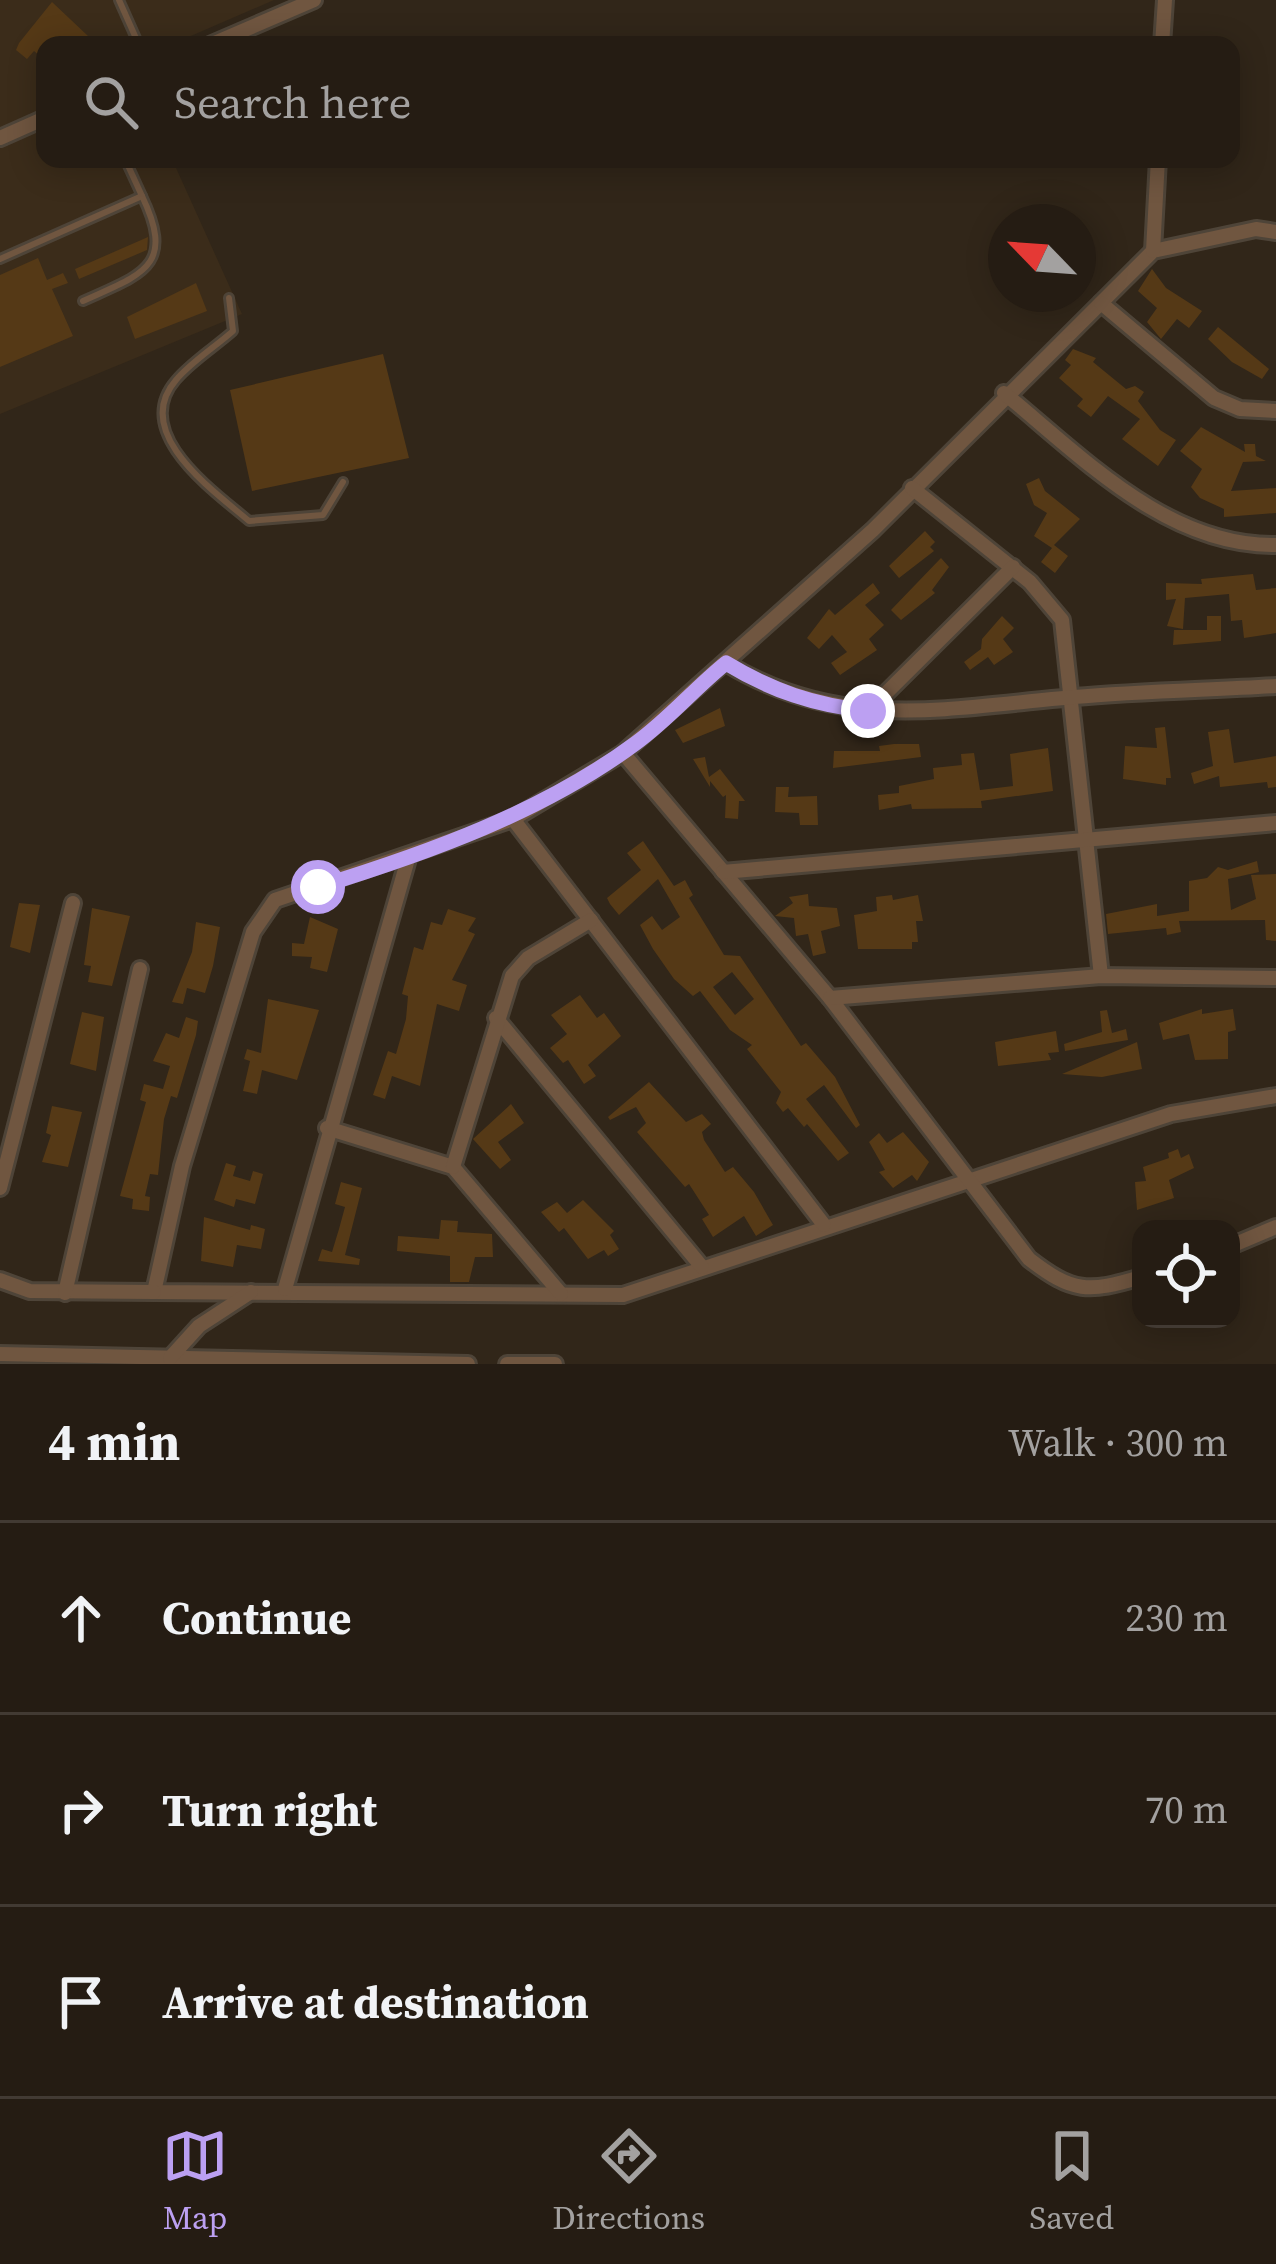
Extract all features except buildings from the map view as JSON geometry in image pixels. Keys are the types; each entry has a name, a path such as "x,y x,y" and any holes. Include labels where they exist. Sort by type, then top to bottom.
{"street":[{"path":"231,36 314,0"},
{"path":"1163,36 1165,0"},
{"path":"0,137 36,122"},
{"path":"1153,251 1158,168"},
{"path":"154,1292 182,1166 260,918 286,895 408,859 453,836 513,819 623,753 912,488 1153,251 1274,230"},
{"path":"1101,302 1214,398 1240,409 1276,411"},
{"path":"1004,393 1143,504 1224,538 1276,544"},
{"path":"912,488 1013,567 1058,610 1074,697 1101,976"},
{"path":"868,711 1013,567"},
{"path":"726,663 767,688 802,700 868,711 969,710 1074,697 1276,686"},
{"path":"623,753 830,998 1029,1258 1072,1288 1104,1288 1132,1280"},
{"path":"513,819 824,1226"},
{"path":"723,872 1276,823"},
{"path":"285,1289 327,1128 408,859"},
{"path":"0,1188 73,903"},
{"path":"453,1167 496,1018 518,967 591,920"},
{"path":"65,1293 140,969"},
{"path":"830,998 1101,976 1276,978"},
{"path":"496,1018 702,1267"},
{"path":"0,1291 641,1292 824,1226 1171,1114 1276,1096"},
{"path":"327,1128 453,1167 561,1294"},
{"path":"1240,1242 1276,1227"},
{"path":"0,1280 30,1291"},
{"path":"170,1358 199,1326 256,1289"},
{"path":"0,1354 122,1361 468,1364"},
{"path":"507,1364 555,1364"}],"lane":[{"path":"119,0 135,36"},
{"path":"83,302 130,279 154,259 159,240 129,168"},
{"path":"0,259 142,196"},
{"path":"229,298 233,332 173,382 163,404 173,455 249,521 323,515 343,482"}],"shaded area":[{"path":"0,0 274,0 191,36 36,36 36,168 176,168 242,314 0,414"}],"route":[{"path":"318,887 408,859 453,836 513,819 537,806 642,740 726,663 767,688 802,700 868,711"}]}
